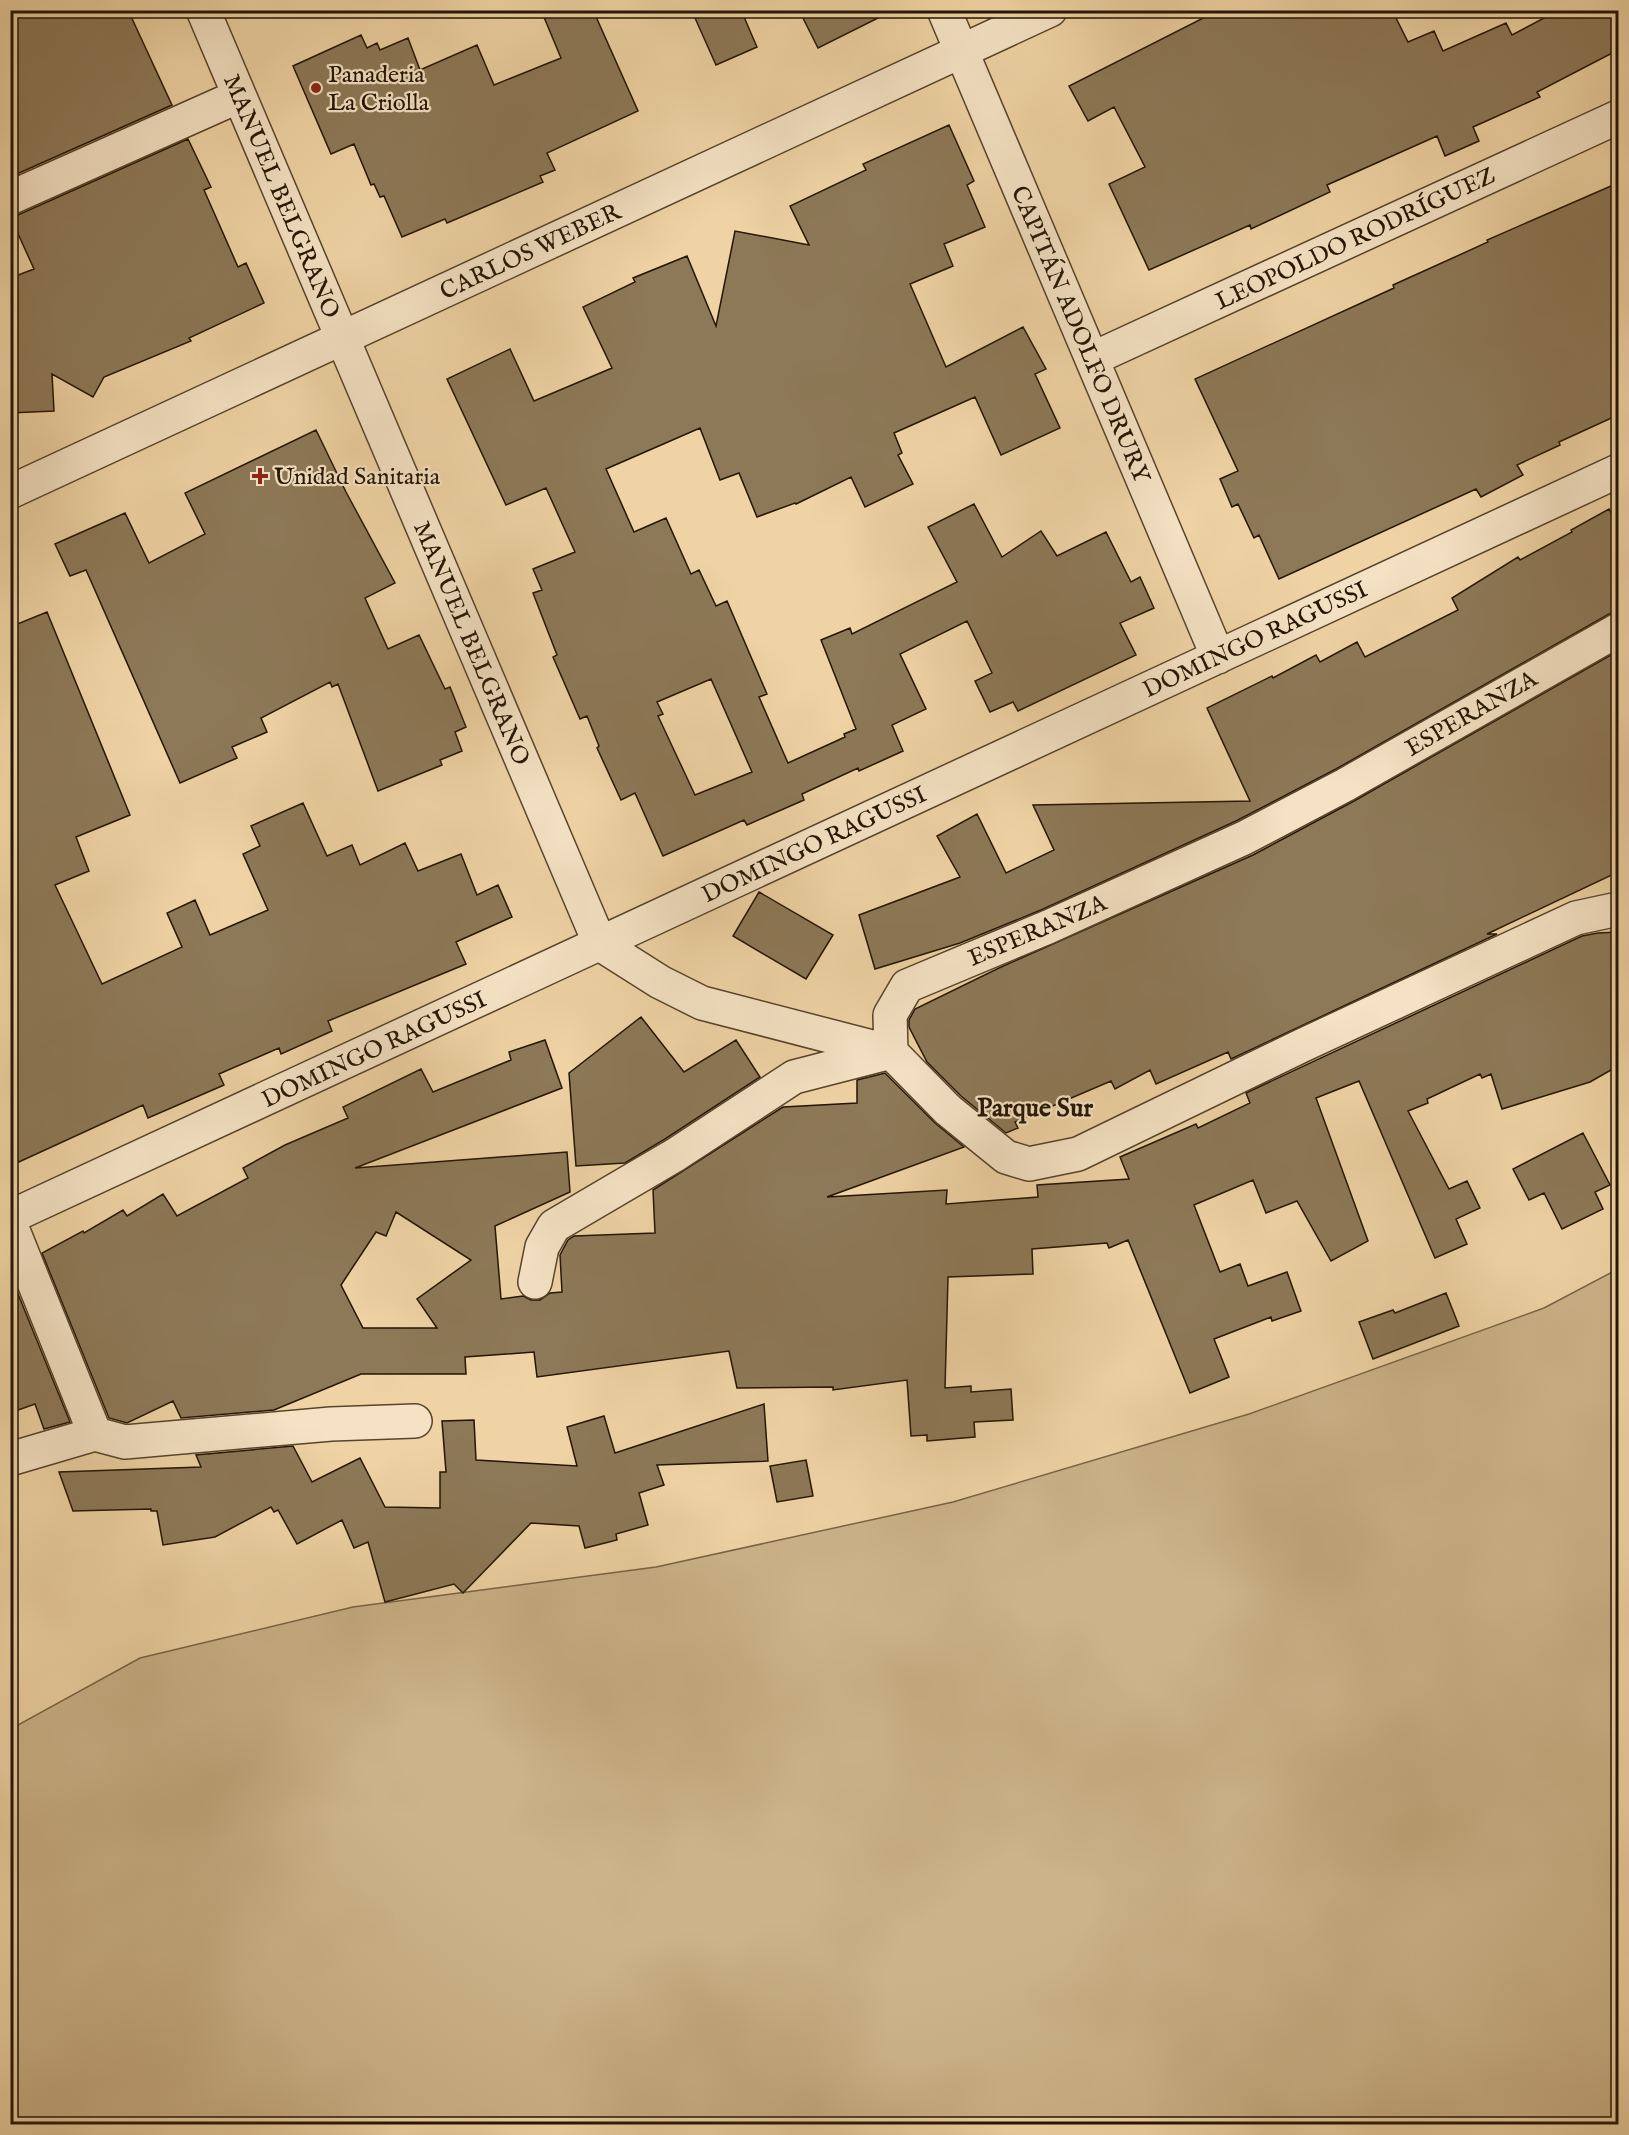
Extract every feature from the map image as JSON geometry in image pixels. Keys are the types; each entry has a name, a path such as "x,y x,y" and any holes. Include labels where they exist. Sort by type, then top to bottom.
{"street":[{"name":"MANUEL BELGRANO","path":"203,10 600,944"},
{"name":"CAPITÁN ADOLFO DRURY","path":"944,10 1218,657"},
{"name":"CARLOS WEBER","path":"10,492 1050,10"},
{"path":"10,198 239,96"},
{"name":"LEOPOLDO RODRÍGUEZ","path":"1092,359 1618,117"},
{"name":"DOMINGO RAGUSSI","path":"10,1217 1618,471"},
{"name":"ESPERANZA","path":"891,1052 890,1015 907,986 1048,927 1244,838 1345,785 1618,630"},
{"path":"600,944 660,982 702,1003 891,1052 948,1110 1006,1157 1029,1164 1078,1154 1303,1045 1576,918 1618,909"},
{"path":"536,1282 542,1247 554,1226 675,1155 794,1077 891,1052"},
{"path":"10,1223 95,1434"},
{"path":"10,1460 95,1434 124,1442 331,1424 415,1421"}],"shaded area":[{"path":"1618,1269 1618,2124 11,2124 11,1731 16,1726 140,1658 353,1607 656,1567 953,1502 1249,1414 1544,1308"}],"building":[{"path":"10,10 128,10 172,105 10,177"},
{"path":"541,10 593,10 638,111 547,153 555,170 540,176 543,182 447,223 445,219 402,237 384,196 380,197 374,184 371,185 354,144 331,154 293,66 361,35 367,48 377,43 380,50 408,38 420,70 477,45 494,85 561,58"},
{"path":"714,10 741,10 757,47 716,65 695,18"},
{"path":"799,10 894,10 818,48"},
{"path":"1219,10 1392,10 1408,42 1434,31 1443,51 1506,23 1512,35 1559,10 1618,10 1618,50 1537,92 1540,97 1473,127 1479,141 1445,156 1437,136 1327,185 1330,192 1251,229 1250,225 1149,270 1109,184 1145,167 1114,107 1088,121 1069,86"},
{"path":"949,125 974,181 967,185 985,227 944,244 953,266 910,284 946,367 1023,327 1046,369 1035,374 1060,428 1001,455 975,397 894,433 902,453 898,455 913,484 865,507 851,477 796,504 757,517 739,473 720,480 700,428 606,469 634,532 666,518 691,574 699,570 716,606 727,601 767,694 759,697 788,763 845,737 844,734 856,729 821,640 850,628 852,634 957,582 928,527 974,504 1002,557 1041,531 1057,556 1106,532 1131,582 1140,577 1154,608 1120,623 1136,655 1018,711 1013,702 990,712 975,681 992,673 967,621 900,654 926,709 892,725 903,751 859,771 858,768 802,794 804,800 747,825 744,820 663,856 635,793 621,800 597,748 599,746 587,716 580,719 553,657 557,655 533,593 542,590 533,569 575,552 546,488 506,505 447,379 510,349 534,401 612,368 583,307 635,282 633,278 687,256 716,326 735,231 809,245 790,206 866,170 863,164","holes":["711,679 752,772 695,795 658,716 663,714 657,702"]},
{"path":"188,139 211,187 204,190 238,267 246,263 264,303 189,338 191,341 104,377 93,397 52,374 54,411 10,413 10,278 34,269 10,216 18,215"},
{"path":"1618,183 1618,415 1559,442 1560,445 1517,465 1523,475 1481,497 1476,489 1279,579 1259,535 1254,538 1238,504 1232,507 1220,479 1238,471 1195,379 1394,288 1393,285 1488,242 1487,240"},
{"path":"316,430 395,583 365,598 388,649 419,635 445,689 450,687 466,727 455,732 462,751 440,760 442,765 378,791 338,684 332,687 330,682 261,718 267,732 232,747 237,758 180,783 86,570 70,576 55,544 125,513 149,563 205,534 185,493"},
{"path":"1609,509 1618,526 1618,611 1336,769 1236,821 1041,910 960,943 875,969 859,915 960,877 937,836 977,814 1006,873 1054,850 1033,805 1250,801 1207,708 1272,676 1273,678 1316,655 1320,662 1357,642 1365,657 1458,610 1452,598 1518,557 1520,560"},
{"path":"47,612 130,815 76,837 89,871 55,885 102,984 182,947 167,913 195,900 210,935 268,910 243,854 260,846 251,826 303,803 327,856 352,845 360,865 405,843 418,871 461,854 477,895 498,885 512,917 456,942 466,964 328,1021 332,1031 281,1054 279,1048 219,1074 224,1085 148,1118 143,1105 10,1166 10,627"},
{"path":"1618,651 1618,872 1487,934 1497,934 1231,1059 1228,1052 1156,1084 1150,1070 1115,1089 1111,1081 1015,1122 1018,1128 1006,1133 961,1096 927,1062 909,1027 909,1020 915,1009 999,968 1253,855 1354,801"},
{"path":"759,892 833,935 806,979 733,936"},
{"path":"1618,932 1618,1066 1590,1082 1502,1109 1491,1074 1482,1078 1480,1074 1427,1099 1428,1103 1408,1111 1449,1189 1467,1181 1480,1208 1456,1219 1467,1244 1435,1258 1359,1081 1316,1098 1368,1241 1331,1261 1297,1201 1266,1213 1253,1180 1194,1205 1220,1272 1240,1264 1248,1286 1287,1272 1301,1311 1272,1321 1271,1317 1214,1339 1229,1377 1190,1393 1128,1240 1109,1248 1107,1243 1032,1249 1033,1274 948,1277 945,1388 971,1386 971,1392 1011,1389 1013,1420 974,1422 975,1437 927,1441 927,1435 911,1436 907,1380 833,1390 833,1387 737,1388 729,1351 537,1377 534,1352 465,1357 466,1374 361,1374 274,1410 181,1418 173,1401 127,1423 109,1418 42,1253 83,1231 84,1233 123,1210 127,1216 163,1194 177,1216 248,1178 243,1168 285,1145 348,1118 343,1107 421,1069 433,1092 511,1060 509,1052 545,1040 562,1088 355,1168 567,1152 570,1192 495,1226 501,1299 523,1296 531,1300 540,1300 550,1293 562,1292 560,1255 568,1240 574,1236 655,1233 653,1190 783,1107 857,1103 857,1080 885,1073 935,1123 964,1147 827,1197 947,1190 946,1204 1038,1197 1037,1185 1129,1179 1120,1157 1196,1124 1198,1128 1250,1103 1246,1093 1582,936","holes":["396,1212 471,1260 417,1299 437,1328 363,1328 341,1285 376,1232 386,1236"]},
{"path":"641,1017 684,1072 736,1040 760,1077 625,1163 576,1166 569,1073"},
{"path":"1583,1133 1610,1185 1595,1192 1603,1209 1562,1229 1544,1193 1529,1200 1513,1169"},
{"path":"1446,1293 1459,1326 1373,1359 1359,1322 1393,1310 1395,1313"},
{"path":"18,1294 70,1422 44,1429 35,1404 10,1413 10,1297"},
{"path":"764,1404 768,1461 657,1465 664,1485 639,1493 648,1525 616,1534 617,1540 585,1548 579,1526 531,1523 463,1593 454,1584 385,1602 368,1542 354,1548 342,1520 297,1544 278,1510 274,1512 271,1507 215,1537 163,1545 157,1511 151,1511 151,1509 73,1511 59,1472 201,1467 196,1455 293,1446 312,1482 360,1458 385,1507 440,1508 440,1472 446,1472 442,1421 474,1420 476,1460 577,1466 567,1427 604,1416 615,1453"},
{"path":"806,1460 813,1496 777,1502 770,1466"}],"place":[{"name":"Panaderia La Criolla","path":"316,88"},
{"name":"Unidad Sanitaria","path":"260,476"}],"district":[{"name":"Parque Sur","path":"1035,1107"}]}
